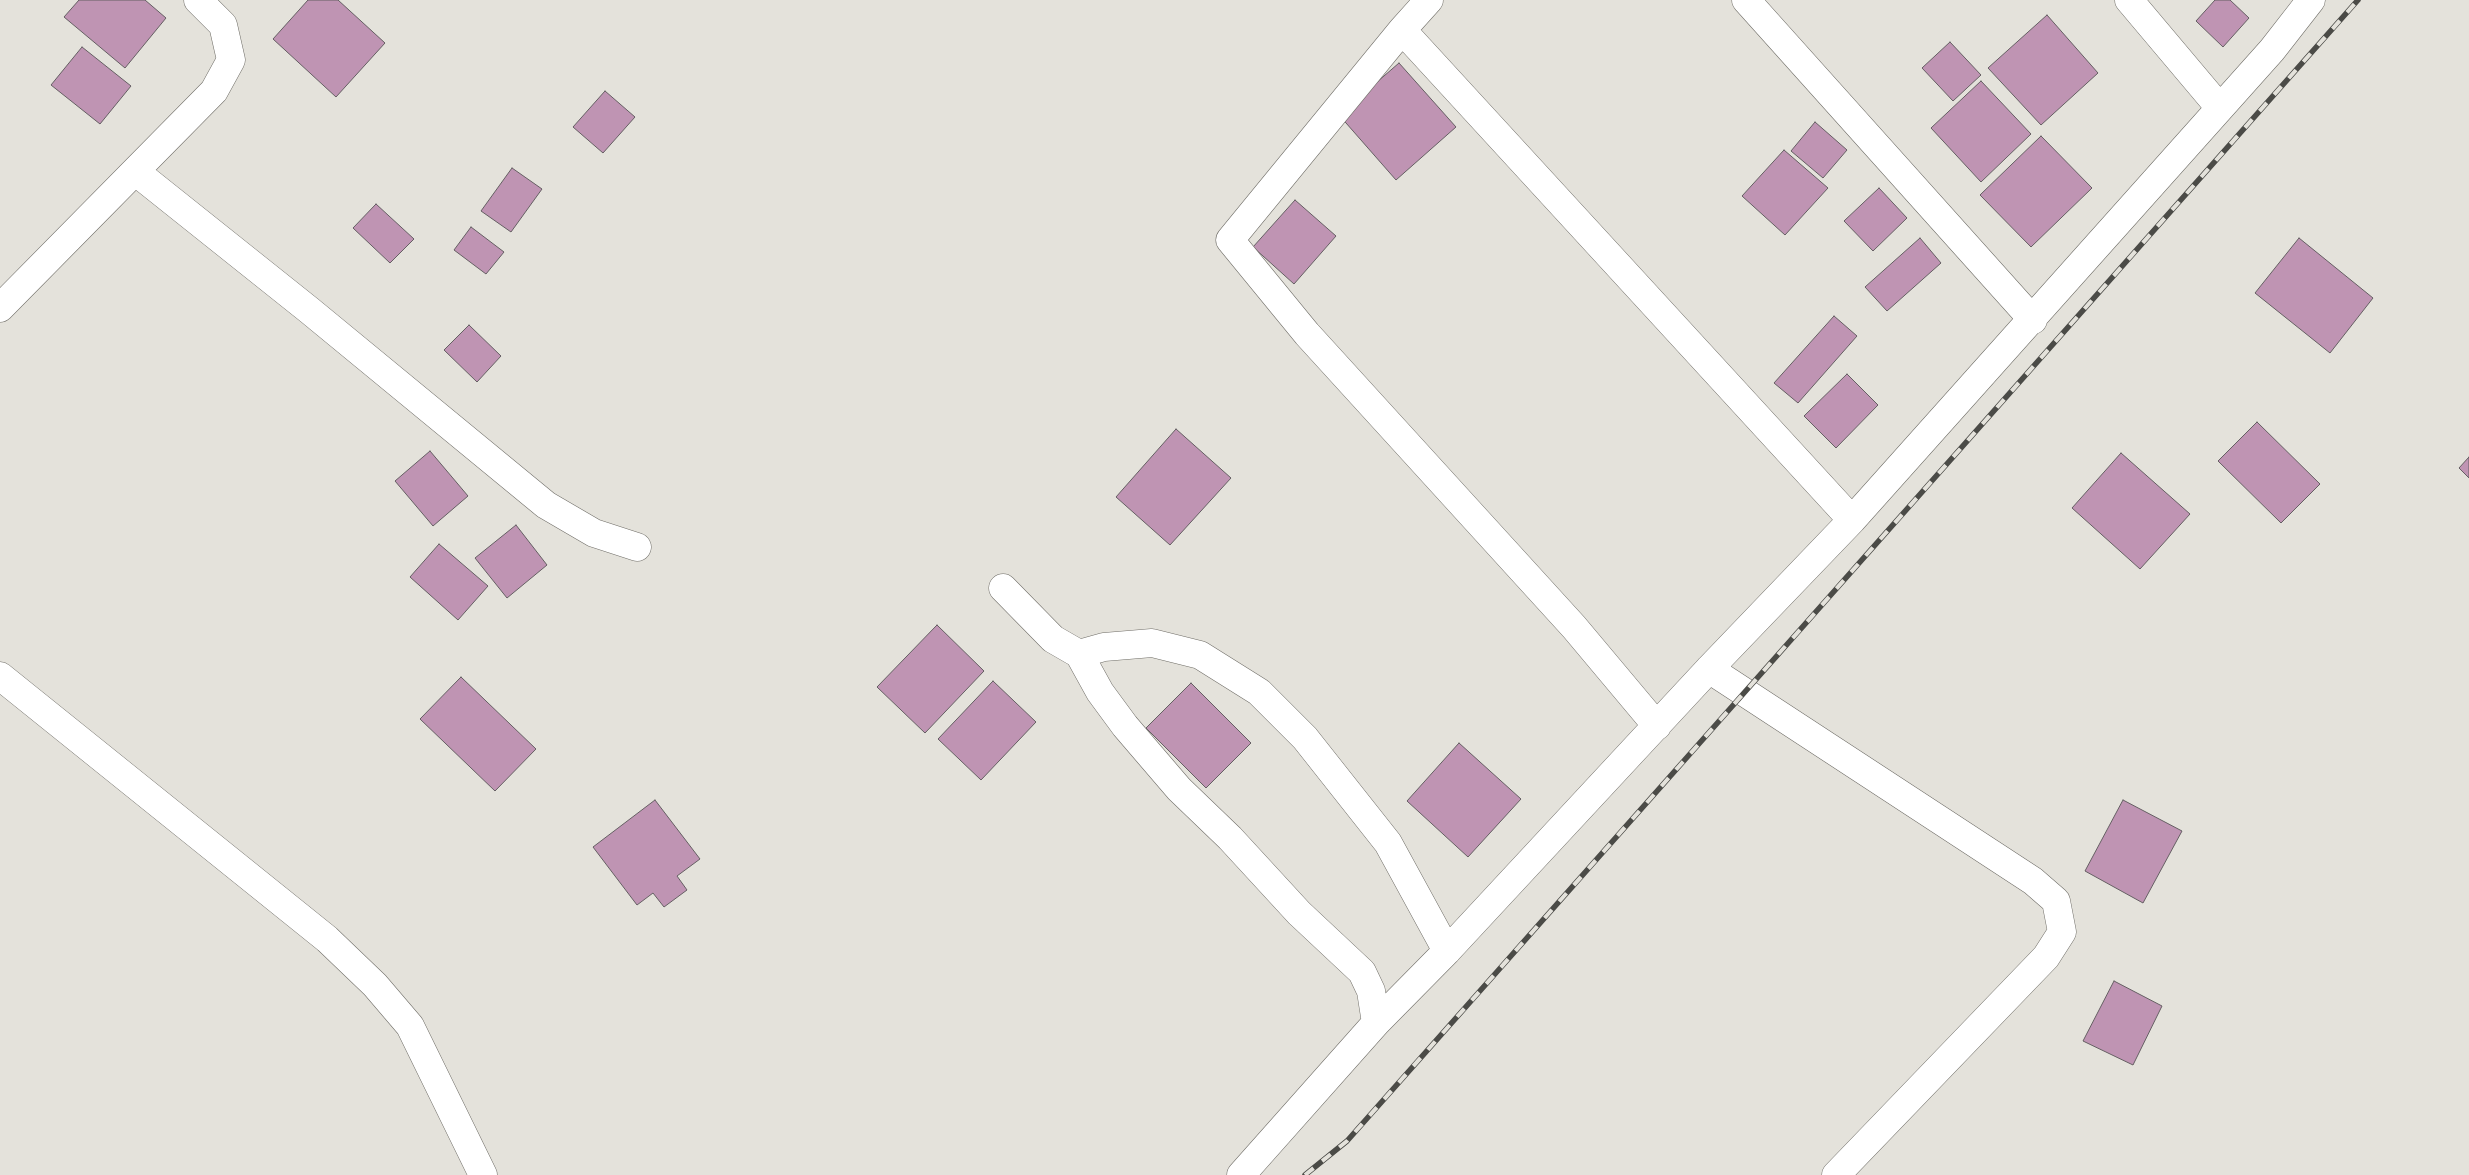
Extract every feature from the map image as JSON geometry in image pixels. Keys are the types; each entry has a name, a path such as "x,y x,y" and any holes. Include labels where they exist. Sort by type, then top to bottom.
{"street":[{"path":"0,308 214,91 231,60 223,25 198,0"},
{"path":"1429,0 1402,30 1230,240 1307,334 1574,627 1657,726"},
{"path":"1746,0 2033,320"},
{"path":"2129,0 2220,108"},
{"path":"1241,1175 1376,1023 1447,951 1709,669 1852,520 2033,320 2220,108 2311,0"},
{"path":"1402,30 1852,520"},
{"path":"136,172 309,310 546,505 594,533 637,547"},
{"path":"1003,588 1053,639 1079,654 1100,692 1125,726 1173,782 1230,838 1299,913 1362,972 1371,991 1376,1023"},
{"path":"1079,654 1104,646 1152,643 1200,655 1259,692 1305,738 1388,843 1447,951"},
{"path":"1709,669 2033,881 2056,902 2062,932 2046,957 1836,1175"},
{"path":"0,676 327,939 375,985 410,1026 483,1175"}],"building":[{"path":"79,0 145,0 166,18 125,68 64,17"},
{"path":"308,0 338,0 385,43 336,97 273,39"},
{"path":"2215,0 2230,0 2249,18 2223,47 2196,21"},
{"path":"2047,15 2098,73 2041,125 1988,68"},
{"path":"1950,42 1981,75 1953,101 1922,68"},
{"path":"82,47 131,86 100,124 51,85"},
{"path":"1399,63 1456,127 1396,180 1339,115"},
{"path":"1981,81 2031,134 1981,182 1931,128"},
{"path":"605,91 635,117 603,153 573,127"},
{"path":"1815,122 1847,150 1823,178 1791,151"},
{"path":"2041,136 2092,188 2031,247 1980,195"},
{"path":"1784,150 1828,188 1785,235 1742,196"},
{"path":"512,168 542,189 511,232 481,211"},
{"path":"1879,188 1907,218 1873,251 1844,221"},
{"path":"1295,200 1336,236 1294,284 1253,247"},
{"path":"376,204 414,239 390,263 353,228"},
{"path":"471,227 504,252 486,274 454,250"},
{"path":"1920,238 1941,263 1887,311 1865,287"},
{"path":"2299,238 2373,298 2330,353 2255,293"},
{"path":"1834,316 1857,336 1798,403 1774,383"},
{"path":"469,325 501,356 477,382 444,350"},
{"path":"1847,374 1878,405 1836,448 1804,416"},
{"path":"2257,422 2320,484 2281,523 2218,461"},
{"path":"1176,429 1231,478 1170,545 1116,497"},
{"path":"430,451 468,496 433,526 395,481"},
{"path":"2121,453 2190,514 2140,569 2072,508"},
{"path":"2469,457 2469,478 2459,468"},
{"path":"516,525 547,565 507,598 475,558"},
{"path":"439,544 488,586 458,620 410,577"},
{"path":"937,625 984,671 925,733 877,687"},
{"path":"461,677 536,749 495,791 420,719"},
{"path":"993,681 1036,722 981,780 938,739"},
{"path":"1191,683 1251,743 1206,788 1146,728"},
{"path":"1459,743 1521,799 1468,857 1407,801"},
{"path":"655,800 700,859 677,876 687,890 664,907 653,893 637,905 593,847"},
{"path":"2123,800 2182,831 2143,903 2085,871"},
{"path":"2114,981 2162,1006 2133,1065 2083,1041"}],"railway":[{"path":"1305,1175 1347,1141 2358,0"}]}
